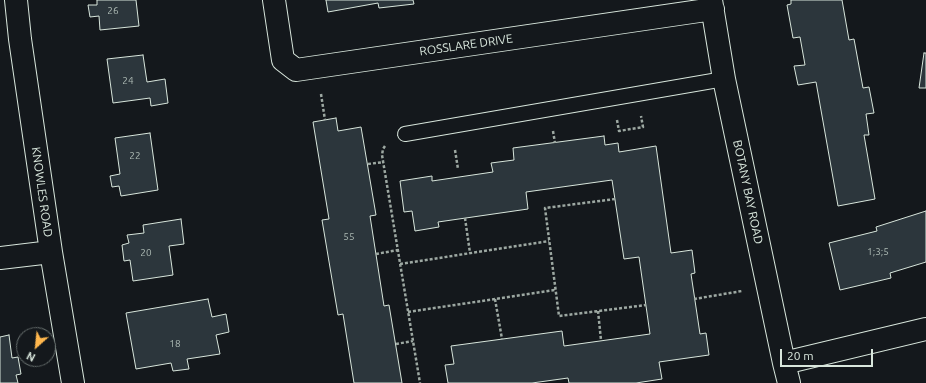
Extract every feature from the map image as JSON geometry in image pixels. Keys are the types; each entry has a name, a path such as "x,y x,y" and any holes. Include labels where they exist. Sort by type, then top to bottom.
{"street":[{"name":"KNOWLES ROAD","path":"16,0 20,38 51,252 73,383"},
{"name":"ROSSLARE DRIVE","path":"274,0 283,60 296,70 712,4"},
{"name":"BOTANY BAY ROAD","path":"712,4 724,79 786,373"},
{"path":"0,258 51,252"},
{"path":"786,373 926,329"}],"lane":[{"path":"405,134 724,79"}],"path":[{"path":"405,134 386,145 383,149 420,383"},
{"path":"368,164 384,162"},
{"path":"615,199 545,208 559,316 646,305"},
{"path":"465,218 470,253"},
{"path":"400,264 549,241"},
{"path":"376,254 398,250"},
{"path":"694,299 768,287"},
{"path":"408,312 555,290"},
{"path":"496,299 502,339"},
{"path":"598,311 601,340"},
{"path":"396,344 413,341"}],"building":[{"path":"97,0 136,0 139,26 100,30 99,16 90,17 88,5 97,5"},
{"path":"326,0 413,0 414,4 379,8 378,3 328,12"},
{"path":"791,0 842,0 849,40 854,39 863,88 869,87 874,113 866,114 869,135 864,135 875,199 838,206 816,82 798,85 794,66 805,65 800,37 793,38 787,5 791,4"},
{"path":"924,53 926,53 926,88 919,88"},
{"path":"143,55 147,82 165,79 168,103 151,106 150,98 113,103 107,59"},
{"path":"336,118 338,131 361,127 376,215 370,216 384,306 389,305 402,383 354,383 343,314 338,315 322,220 329,219 313,122"},
{"path":"150,133 158,190 121,196 119,186 112,187 110,176 120,174 115,138"},
{"path":"604,136 605,145 618,143 619,152 656,146 671,253 692,250 695,273 691,274 700,334 706,333 709,355 659,362 662,379 636,383 569,383 568,378 532,383 448,383 445,365 454,364 451,346 562,331 564,346 650,334 639,257 624,259 612,180 526,192 528,209 438,222 439,227 415,231 412,211 404,212 400,181 432,176 432,181 493,172 491,163 514,160 513,148"},
{"path":"926,211 926,262 890,273 891,278 840,290 829,243 877,231 876,227"},
{"path":"181,219 184,244 169,246 173,275 133,281 130,260 124,261 122,245 129,243 127,235 144,233 143,225"},
{"path":"208,299 212,317 226,314 229,332 216,335 220,354 187,359 189,369 173,371 171,363 136,369 126,313"},
{"path":"9,335 12,358 16,357 16,367 20,367 21,374 16,375 18,383 0,383 0,337"}]}
